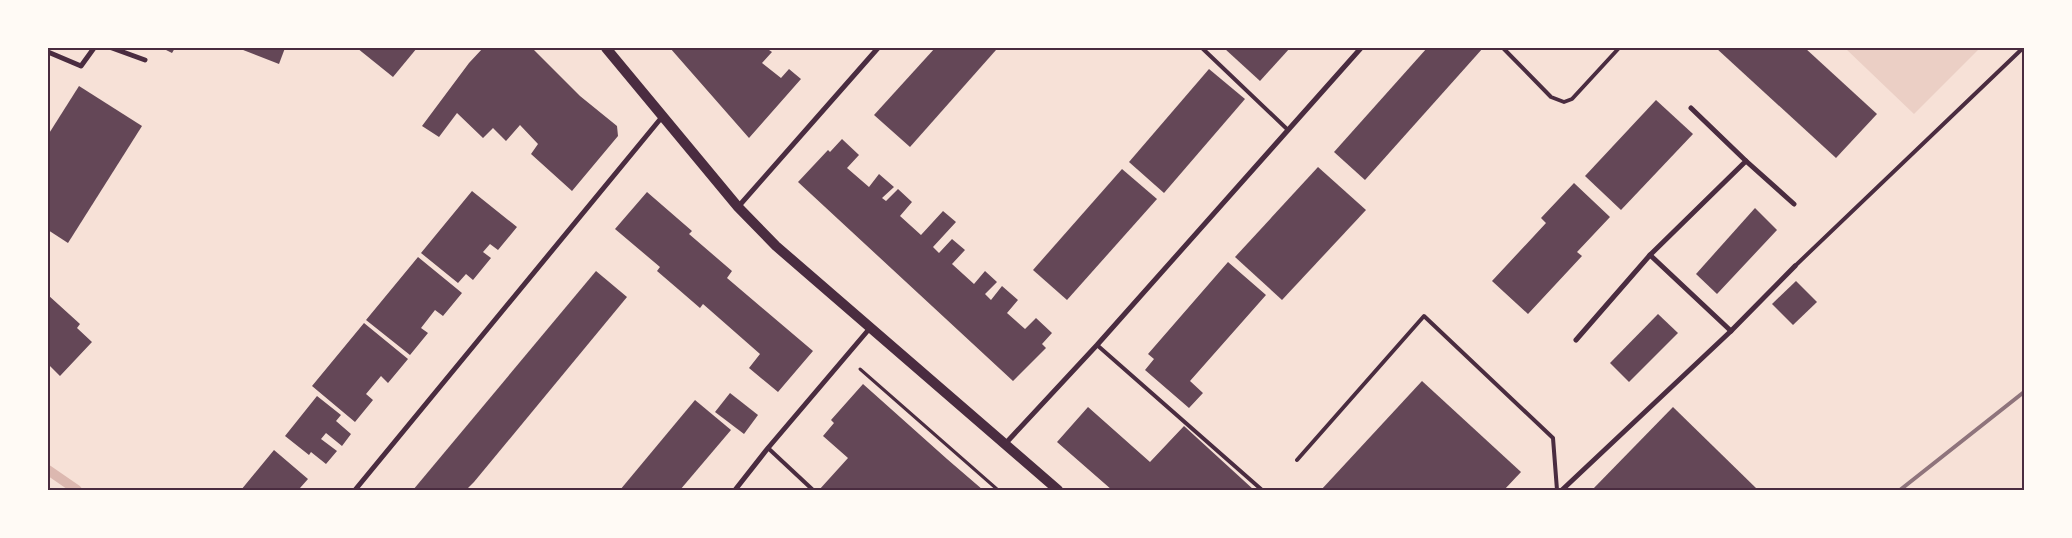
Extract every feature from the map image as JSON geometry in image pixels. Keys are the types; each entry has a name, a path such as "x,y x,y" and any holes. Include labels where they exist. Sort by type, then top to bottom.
{"main road":[{"path":"606,48 738,207 776,246 1058,490"}],"street":[{"path":"48,52 81,66 94,48"},
{"path":"112,48 145,60"},
{"path":"738,207 878,48"},
{"path":"1005,444 1097,345 1361,48"},
{"path":"1691,108 1794,204"},
{"path":"355,490 662,117"},
{"path":"1576,340 1650,255 1746,161"},
{"path":"1650,255 1730,330"},
{"path":"1562,490 1795,266"},
{"path":"735,490 870,327"}],"lane":[{"path":"1202,48 1288,130"},
{"path":"1503,48 1551,96 1564,102 1572,99 1619,48"},
{"path":"1795,266 2023,48"},
{"path":"1297,460 1424,316 1553,438 1556,490"},
{"path":"1097,345 1262,490"},
{"path":"768,448 813,490"}],"path":[{"path":"845,357 998,490"}],"shaded area":[{"path":"1845,48 1980,48 1914,114"}],"building":[{"path":"162,48 175,48 172,53"},
{"path":"238,48 285,48 279,64"},
{"path":"357,48 417,48 393,77"},
{"path":"483,48 532,48 580,96 617,126 618,136 572,191 531,154 538,144 520,125 506,141 493,128 483,138 457,113 439,137 422,126 469,63"},
{"path":"670,48 766,48 772,52 762,63 781,78 789,69 801,79 749,138"},
{"path":"935,48 993,48 996,50 910,147 874,115"},
{"path":"1226,48 1290,48 1260,81"},
{"path":"1427,48 1483,48 1365,180 1334,152"},
{"path":"1716,48 1805,48 1877,114 1836,158"},
{"path":"1209,69 1245,99 1164,193 1129,162"},
{"path":"79,86 142,126 68,243 48,230 48,135"},
{"path":"1656,100 1693,134 1621,210 1585,176"},
{"path":"842,139 859,155 847,168 869,187 879,174 894,187 882,198 886,201 898,189 912,202 900,216 921,235 943,211 956,222 933,247 939,253 952,239 965,250 952,264 974,284 985,271 997,282 985,294 991,300 1002,286 1018,300 1007,313 1025,329 1036,318 1052,333 1042,344 1046,348 1013,381 798,182 828,150 830,152"},
{"path":"1318,167 1366,210 1282,300 1235,257"},
{"path":"1122,169 1157,199 1067,300 1033,270"},
{"path":"1574,183 1610,217 1577,252 1582,256 1528,314 1492,281 1546,223 1541,218"},
{"path":"472,191 517,227 498,250 490,244 483,252 491,258 473,280 466,274 458,283 421,253"},
{"path":"647,192 692,231 689,234 732,271 727,278 813,351 778,392 749,368 760,354 703,304 700,308 657,271 660,267 615,229"},
{"path":"1755,208 1777,230 1717,294 1696,274"},
{"path":"418,257 462,293 443,316 435,310 421,328 428,333 410,355 366,320"},
{"path":"1228,262 1266,295 1190,381 1203,393 1189,408 1145,370 1154,359 1148,354"},
{"path":"596,271 627,297 474,482 466,490 413,490"},
{"path":"1796,281 1817,302 1793,325 1772,304"},
{"path":"48,295 80,324 77,328 92,342 60,376 48,364"},
{"path":"1658,314 1678,333 1629,382 1610,363"},
{"path":"364,323 408,359 388,383 381,376 366,394 373,400 355,422 312,386"},
{"path":"1422,381 1521,472 1504,490 1321,490"},
{"path":"863,384 983,490 819,490 848,458 823,436 834,423 831,420"},
{"path":"730,393 758,415 744,434 715,412"},
{"path":"317,396 341,415 336,421 351,434 342,446 326,433 321,439 337,451 326,464 311,452 309,455 285,436"},
{"path":"695,400 731,430 680,490 620,490"},
{"path":"1088,407 1150,462 1184,426 1254,490 1112,490 1057,442"},
{"path":"1673,407 1757,489 1592,490"},
{"path":"274,450 308,479 300,488 303,490 241,490"}],"waterway":[{"path":"48,470 77,490"}],"railway":[{"path":"1900,490 2024,392"}]}
